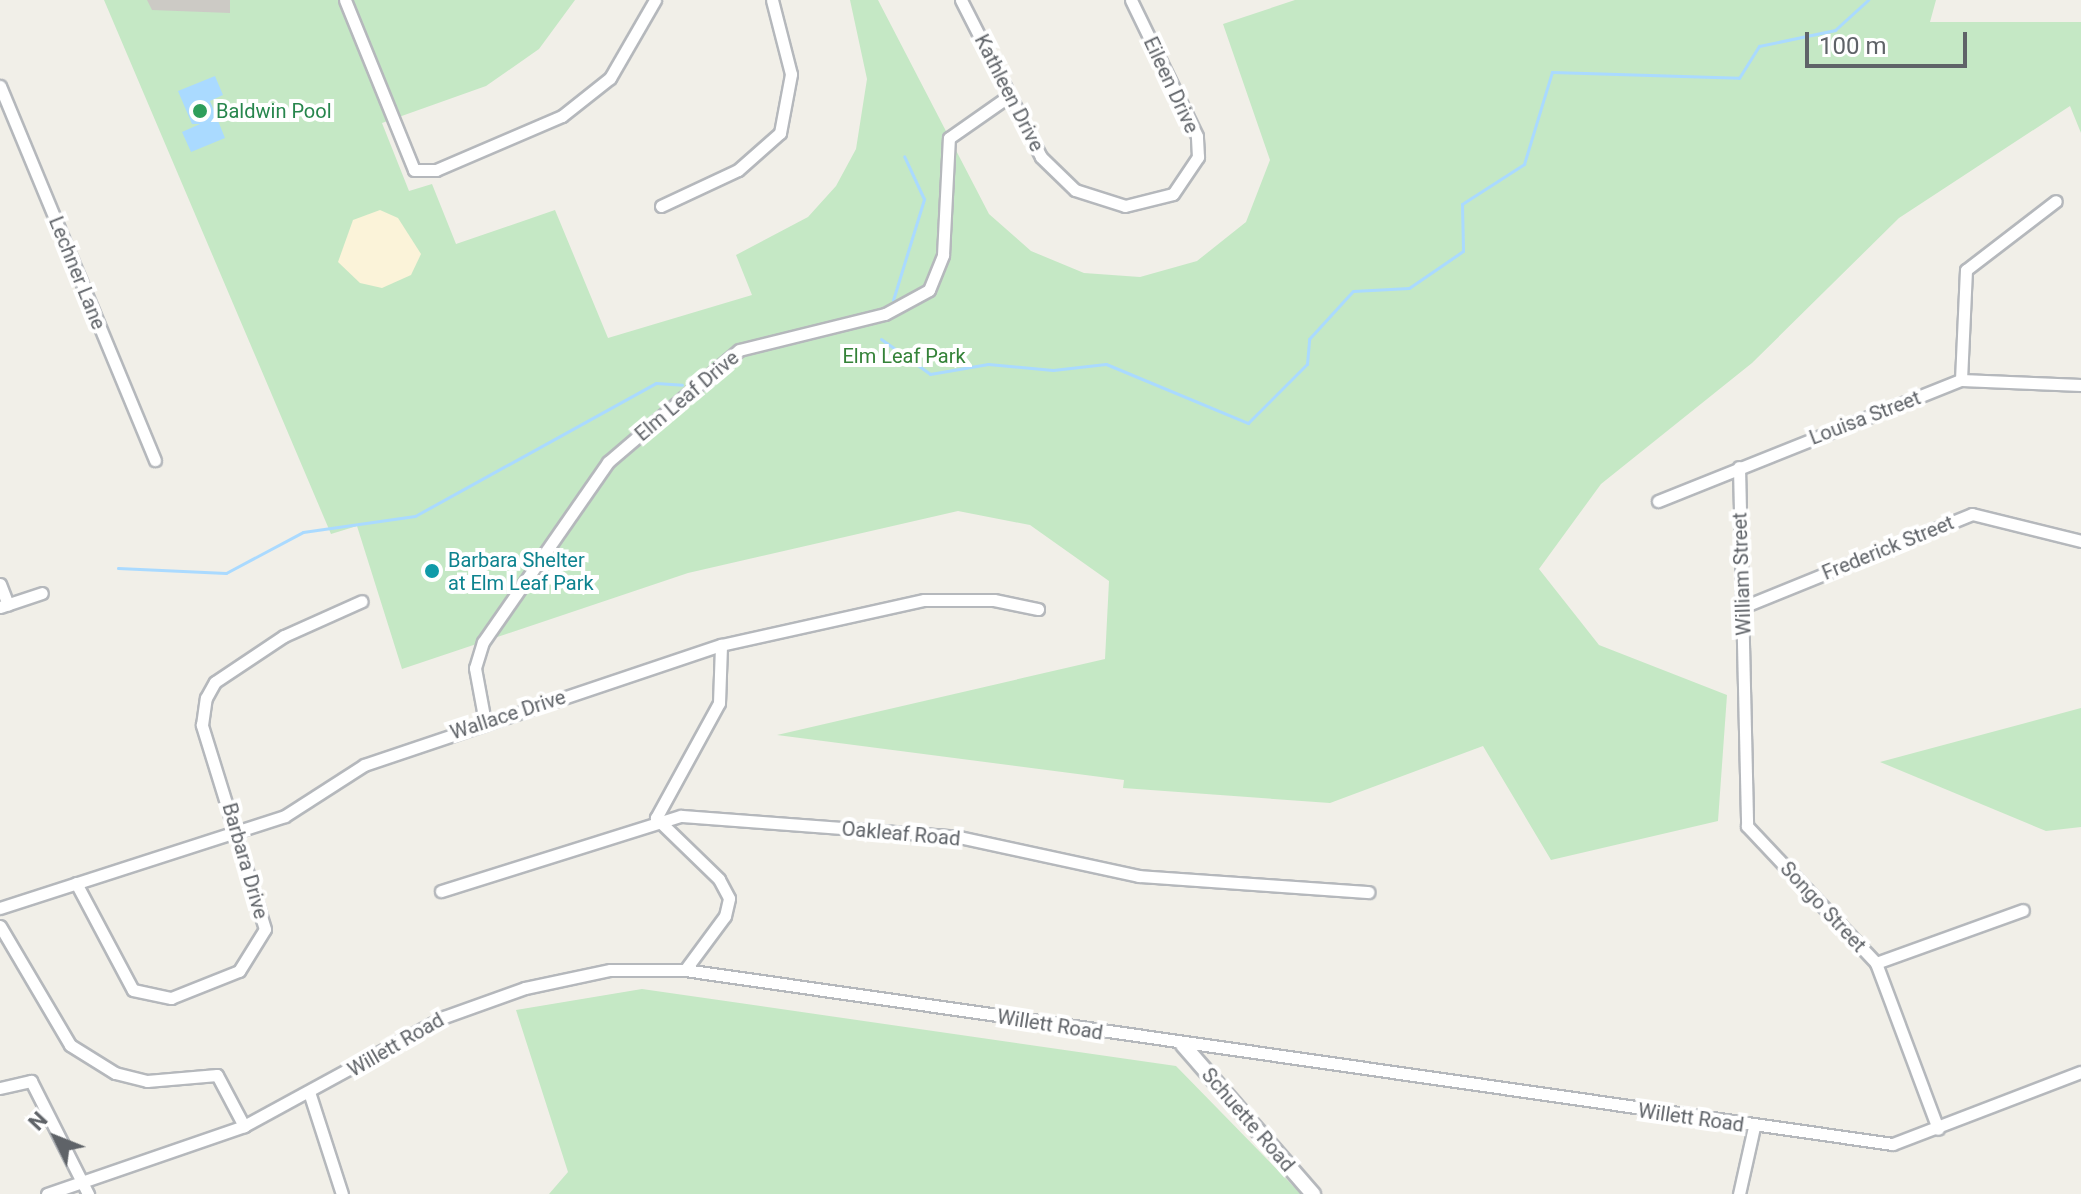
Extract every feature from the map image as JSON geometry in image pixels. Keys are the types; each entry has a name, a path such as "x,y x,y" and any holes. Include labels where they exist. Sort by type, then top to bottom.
{"street":[{"path":"345,0 414,170 436,170 562,116 610,78 655,0"},
{"path":"661,206 738,170 780,133 791,74 772,0"},
{"name":"Kathleen Drive","path":"961,0 1041,157 1075,190 1125,206 1173,194 1191,173"},
{"name":"Eileen Drive","path":"1131,0 1197,136 1191,173"},
{"name":"Lechner Lane","path":"0,86 155,460"},
{"name":"Elm Leaf Drive","path":"485,722 475,668 483,642 608,462 739,350 885,314 929,290 943,255 949,138 1009,96"},
{"path":"1961,380 1966,270 2056,201"},
{"name":"Louisa Street","path":"1658,501 1961,380 2081,385"},
{"name":"William Street","path":"1739,467 1746,681"},
{"name":"Frederick Street","path":"1743,607 1972,514 2081,541"},
{"path":"0,584 4,606 42,593"},
{"name":"Wallace Drive","path":"0,908 285,816 364,765 721,645 924,600 994,600 1038,609"},
{"name":"Barbara Drive","path":"76,883 120,975 133,990 171,998 221,981 255,955 265,929 262,908 202,725 206,698 248,658 362,601"},
{"path":"685,970 725,916 729,898 719,879 656,818 719,703 721,645"},
{"name":"Songo Street","path":"1746,681 1747,826 1876,963 1938,1129"},
{"name":"Oakleaf Road","path":"441,891 656,818 959,837 1139,876 1368,892"},
{"path":"1876,963 2023,910"},
{"path":"0,926 70,1045 115,1073 147,1081 217,1075 244,1126"},
{"name":"Willett Road","path":"47,1194 86,1189 244,1126 310,1095 444,1017 525,988 610,970 685,970 1183,1045 1893,1144 2081,1072"},
{"name":"Schuette Road","path":"1183,1045 1313,1194"},
{"path":"0,1088 31,1081 86,1189"},
{"path":"310,1095 342,1194"},
{"path":"1739,1194 1754,1127"}],"green space":[{"name":"Elm Leaf Park","path":"104,0 575,0 539,49 486,86 382,123 409,191 432,184 456,244 555,210 608,338 752,295 736,255 808,217 836,186 856,149 867,79 850,0 878,0 989,214 1031,251 1084,273 1140,277 1197,261 1246,222 1270,160 1223,24 1295,0 1936,0 1930,22 2081,22 2081,133 2070,106 1899,218 1752,363 1601,484 1539,569 1599,645 1727,695 1718,821 1551,860 1483,746 1330,803 1123,788 1124,780 777,735 1105,659 1109,581 1030,525 958,511 688,573 402,669 357,526 331,534"},
{"path":"2081,708 2081,827 2046,831 1880,762"},
{"path":"642,989 1176,1066 1301,1194 549,1194 568,1172 516,1010"}],"sand":[{"path":"380,210 398,218 421,254 411,275 382,288 360,283 338,262 353,220"}],"water":[{"name":"Baldwin Pool","path":"215,76 223,95 210,101 225,138 191,152 182,132 200,124 192,124 178,91"}],"building":[{"path":"147,0 230,0 230,13 152,10"}],"waterway":[{"path":"881,339 930,374 988,364 1053,370 1106,364 1248,423 1307,364 1309,339 1353,291 1409,288 1463,251 1462,204 1524,164 1552,72 1739,78 1759,46 1835,30 1868,0"},
{"path":"893,300 924,199 904,156"},
{"path":"118,568 226,573 303,532 415,516 656,383 682,385"}],"place":[{"name":"Baldwin Pool","path":"200,111"},
{"name":"Barbara Shelter at Elm Leaf Park","path":"432,571"}]}
